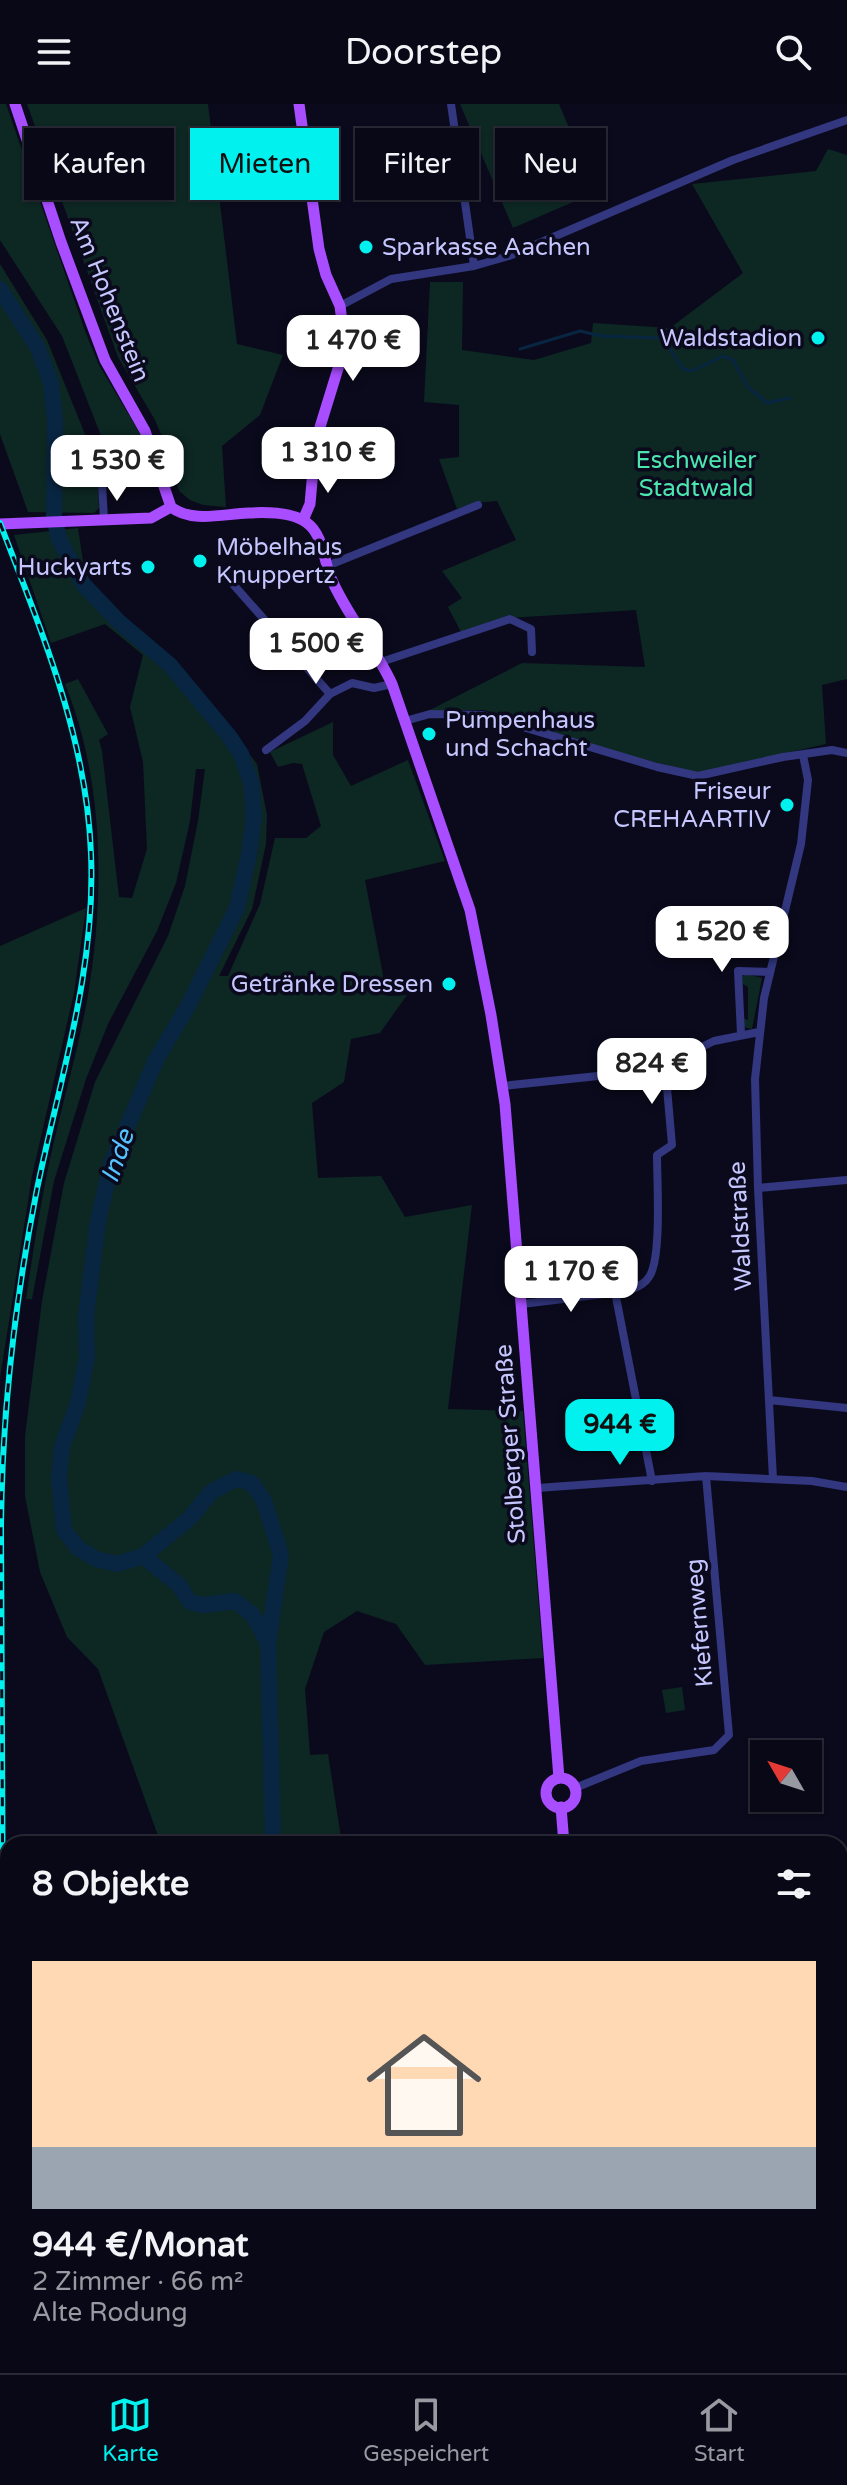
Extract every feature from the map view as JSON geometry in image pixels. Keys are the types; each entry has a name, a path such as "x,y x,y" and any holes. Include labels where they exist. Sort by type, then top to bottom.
{"main road":[{"name":"Am Hohenstein","path":"15,104 105,360 145,431 171,507"},
{"path":"0,524 151,518 171,507 187,515 253,512 303,520 310,504 320,427 345,346 340,306 326,275 319,249 299,104"},
{"name":"Stolberger Straße","path":"303,520 315,532 342,599 392,684 475,928 502,1086 559,1778"},
{"path":"559,1778 567,1779 575,1788 572,1801 561,1807 551,1804 546,1796 547,1786 559,1778"},
{"path":"561,1807 563,1836"}],"street":[{"path":"451,104 474,266"},
{"path":"340,306 391,279 474,266 509,256 733,160 847,120"},
{"path":"101,464 104,520"},
{"path":"327,566 478,505"},
{"path":"232,583 330,694"},
{"path":"381,662 510,619 531,629 532,652"},
{"path":"266,750 305,721 330,694 352,683 374,688 392,684"},
{"path":"405,721 430,714 483,715 657,767 698,776 832,750 847,753"},
{"name":"Waldstraße","path":"773,1479 755,1079 759,1032 770,972 801,844 808,780 803,755"},
{"path":"741,1034 738,971 770,972"},
{"path":"502,1086 646,1071 665,1065 703,1045 759,1032"},
{"path":"522,1304 641,1286 652,1274 657,1155 672,1145 665,1065"},
{"path":"758,1188 847,1180"},
{"path":"615,1292 652,1481"},
{"path":"769,1400 847,1408"},
{"path":"537,1488 706,1476 847,1487"},
{"name":"Kiefernweg","path":"575,1788 641,1761 714,1750 729,1735 706,1476"}],"green space":[{"path":"0,104 6,104 24,156 24,200 39,200 99,365 139,432 146,450 109,456 62,336 0,240"},
{"path":"27,104 208,104 211,128 190,128 190,200 220,200 237,344 283,355 260,415 222,446 226,507 203,505 179,491 155,420 118,357 62,200 174,200 174,128 36,128"},
{"path":"460,104 559,104 569,128 495,128 495,186 479,148 479,128 470,128"},
{"name":"Eschweiler Stadtwald","path":"828,149 847,155 847,679 822,685 826,744 699,773 626,755 484,710 428,711 522,663 645,667 636,610 509,618 461,632 448,607 462,598 442,571 516,540 497,501 474,503 457,509 439,459 459,457 459,405 424,402 430,282 463,282 462,350 534,360 591,343 593,323 670,328 743,273 692,184 816,171"},
{"path":"501,200 578,200 513,228"},
{"path":"0,264 47,340 97,464 99,508 94,513 28,512 0,434"},
{"path":"78,528 86,581 119,617 174,662 203,693 257,764 267,815 266,844 252,909 219,976 228,976 260,904 275,838 306,838 321,826 302,764 278,767 270,752 333,722 333,755 351,786 408,760 445,861 365,880 387,996 407,995 380,1033 351,1039 344,1082 312,1103 318,1178 381,1176 405,1217 472,1205 448,1409 523,1411 543,1658 425,1665 396,1624 357,1611 324,1632 305,1689 310,1755 328,1754 341,1836 158,1836 98,1669 67,1637 40,1572 25,1496 25,1436 42,1301 64,1183 95,1082 168,936 185,886 205,769 196,769 190,821 176,883 157,931 108,1024 86,1079 54,1181 32,1299 26,1299 46,1179 88,995 97,917 98,837 94,798 78,721 65,684 78,679 108,734 99,740 119,897 132,898 147,849 143,762 130,707 143,655 105,624 51,643 14,535"},
{"path":"86,908 74,993 32,1176 0,1378 0,946"},
{"path":"746,974 762,978 752,1029 743,1027 742,1018 748,1020 748,987 741,983 740,978"},
{"path":"682,1687 685,1710 666,1713 662,1690"}],"waterway":[{"name":"Inde","path":"0,289 38,348 51,383 55,420 54,517 59,539 83,584 118,621 170,665 229,736 241,754 251,782 254,817 237,908 188,1006 156,1060 111,1164 98,1221 86,1316 87,1357 78,1403 62,1447 59,1479 64,1530 78,1548 96,1559 117,1564 143,1556 190,1518 211,1492 236,1479 252,1483 264,1501 281,1555 268,1643 273,1836"},
{"path":"520,349 580,331 601,336 663,338 683,369 692,371 723,356 733,360 748,387 767,403 790,398"},
{"path":"143,1556 179,1585 190,1602 203,1605 235,1601 253,1615 268,1643"}],"railway":[{"path":"0,523 46,644 71,727 88,811 91,854 91,897 82,981 29,1231 11,1356 1,1526 2,1836"}],"place":[{"name":"Sparkasse Aachen","path":"366,247"},
{"name":"Waldstadion","path":"818,338"},
{"name":"Möbelhaus Knuppertz","path":"200,561"},
{"name":"Huckyarts","path":"148,567"},
{"name":"Pumpenhaus und Schacht","path":"429,734"},
{"name":"Friseur CREHAARTIV","path":"787,805"},
{"name":"Getränke Dressen","path":"449,984"}]}
